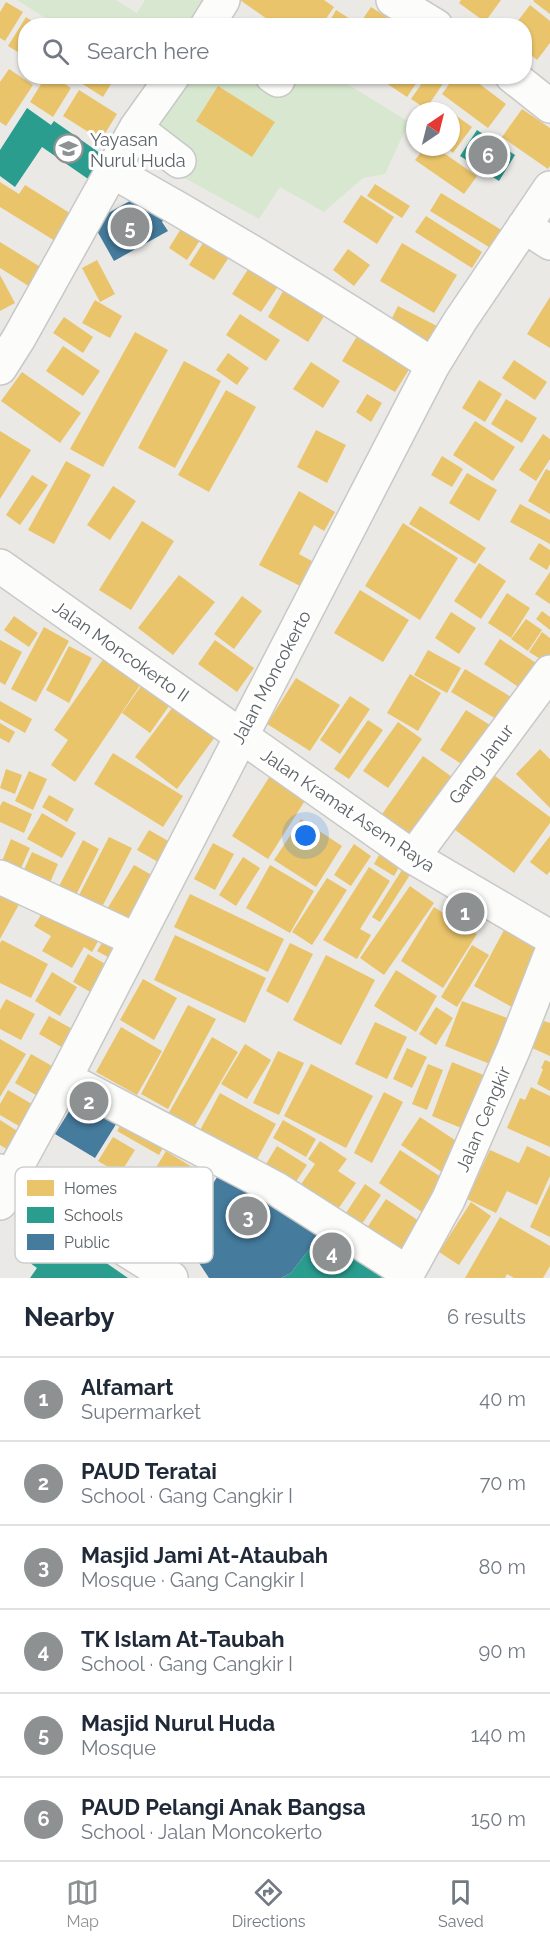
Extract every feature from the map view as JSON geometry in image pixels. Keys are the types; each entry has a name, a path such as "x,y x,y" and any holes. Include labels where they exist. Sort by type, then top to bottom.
{"street":[{"path":"212,18 223,0"},
{"path":"393,0 423,18"},
{"path":"0,368 136,128 167,84"},
{"path":"522,84 550,106"},
{"path":"136,128 179,161"},
{"path":"112,171 209,225 433,365"},
{"name":"Jalan Moncokerto","path":"4,1184 65,1078 433,365 537,235 550,188"},
{"name":"Jalan Moncokerto II","path":"0,566 211,713 240,736"},
{"name":"Gang Janur","path":"413,857 550,672"},
{"name":"Jalan Kramat Asem Raya","path":"240,736 413,857 550,938"},
{"path":"0,877 136,940"},
{"name":"Jalan Cengkir","path":"406,1275 448,1200 514,1048 550,956"},
{"path":"65,1078 275,1188 406,1275"},
{"path":"144,1263 171,1278"}],"green space":[{"path":"17,0 116,0 137,13 145,0 211,0 199,18 45,18"},
{"path":"181,84 347,84 406,120 406,128 385,174 363,178 324,212 280,187 259,219 137,152"}],"building: Homes":[{"path":"240,0 324,0 334,7 326,18 266,18"},
{"path":"461,0 501,0 488,18 480,18 459,3"},
{"path":"550,0 550,14 533,1"},
{"path":"6,2 23,12 5,41 0,38 0,12"},
{"path":"530,5 550,21 550,43 537,60 532,56 532,18 520,18"},
{"path":"371,7 388,18 363,18"},
{"path":"336,10 349,18 332,18"},
{"path":"18,30 18,52 8,46"},
{"path":"9,69 18,75 18,84 33,85 6,126 0,122 0,82"},
{"path":"41,84 65,84 71,88 53,117 30,102"},
{"path":"83,84 111,84 103,97"},
{"path":"388,84 416,84 407,97"},
{"path":"421,84 443,84 431,102 416,102 411,99"},
{"path":"449,84 480,84 506,104 488,128 460,107 460,102 453,102 442,94"},
{"path":"218,86 275,122 252,157 196,121"},
{"path":"79,90 117,114 101,140 63,116"},
{"path":"522,109 550,128 550,166 548,169 502,137"},
{"path":"460,118 472,127 460,143"},
{"path":"418,156 448,156 477,176 464,194 415,160"},
{"path":"0,182 19,194 25,185 81,220 60,244 0,207"},
{"path":"375,184 410,206 402,218 367,196"},
{"path":"441,193 508,234 497,252 430,211"},
{"path":"361,195 394,217 377,244 343,222"},
{"path":"426,216 482,252 472,268 415,232"},
{"path":"187,219 206,231 187,260 169,248"},
{"path":"210,232 235,248 214,280 189,265"},
{"path":"0,242 47,271 35,290 0,268"},
{"path":"402,243 457,275 434,313 380,281"},
{"path":"348,249 370,265 354,286 333,270"},
{"path":"256,257 285,276 261,312 232,294"},
{"path":"97,260 115,294 100,302 82,268"},
{"path":"0,275 15,303 0,311"},
{"path":"292,276 333,302 308,342 268,317"},
{"path":"550,297 550,348 527,334"},
{"path":"95,300 122,316 110,338 82,323"},
{"path":"398,306 437,326 428,342 390,322"},
{"path":"240,314 280,340 266,361 226,335"},
{"path":"64,317 93,337 83,353 53,333"},
{"path":"362,328 415,360 395,392 342,361"},
{"path":"135,332 168,350 103,467 70,449"},
{"path":"63,346 100,371 83,396 46,371"},
{"path":"228,353 249,368 237,385 216,370"},
{"path":"514,360 547,382 535,400 502,378"},
{"path":"184,361 221,381 175,468 138,448"},
{"path":"311,362 340,381 323,408 293,389"},
{"path":"22,372 81,413 60,443 1,401"},
{"path":"479,380 502,394 485,422 462,408"},
{"path":"226,390 256,407 209,492 178,475"},
{"path":"367,394 382,403 371,422 356,412"},
{"path":"506,399 537,418 522,443 491,424"},
{"path":"475,421 515,447 493,481 453,455"},
{"path":"316,430 346,445 327,483 297,467"},
{"path":"0,431 31,450 0,499"},
{"path":"543,434 550,439 550,459 536,481 519,470"},
{"path":"442,456 463,469 452,487 431,475"},
{"path":"66,461 91,475 54,544 28,530"},
{"path":"546,469 550,471 550,514 528,501"},
{"path":"467,473 497,490 479,521 449,503"},
{"path":"32,475 48,485 20,525 6,515"},
{"path":"113,486 136,501 110,540 87,525"},
{"path":"299,491 335,512 324,531 314,525 299,554 319,565 306,589 259,565"},
{"path":"520,504 550,520 550,544 510,522"},
{"path":"420,506 486,548 475,564 409,524"},
{"path":"142,521 174,541 131,610 99,590"},
{"path":"403,523 458,558 420,620 365,586"},
{"path":"539,543 550,550 550,564 547,570 529,559"},
{"path":"479,563 506,581 481,619 454,601"},
{"path":"550,572 550,604 535,594"},
{"path":"179,575 215,602 173,655 138,628"},
{"path":"360,590 409,620 383,662 334,633"},
{"path":"507,593 530,608 511,638 488,623"},
{"path":"242,596 262,611 234,649 214,634"},
{"path":"542,611 550,617 550,630 536,619"},
{"path":"451,612 476,628 459,654 435,638"},
{"path":"14,616 38,633 29,647 4,630"},
{"path":"526,619 542,630 528,651 511,639"},
{"path":"44,627 69,641 36,702 11,689"},
{"path":"542,632 550,638 550,665 529,652"},
{"path":"500,639 539,665 523,690 484,664"},
{"path":"0,640 22,652 5,685 0,682"},
{"path":"215,640 254,668 237,692 198,664"},
{"path":"69,646 92,658 69,703 46,690"},
{"path":"428,650 461,668 447,693 414,675"},
{"path":"106,655 143,681 75,782 51,765 68,740 54,730"},
{"path":"465,669 521,703 508,726 451,692"},
{"path":"410,674 441,693 418,731 387,713"},
{"path":"296,678 340,705 310,751 267,724"},
{"path":"141,686 169,706 150,733 122,713"},
{"path":"181,696 223,726 177,789 135,757"},
{"path":"350,696 370,709 340,754 320,740"},
{"path":"0,701 32,719 25,733 0,719"},
{"path":"466,710 498,730 472,771 440,750"},
{"path":"368,720 383,730 349,779 334,769"},
{"path":"398,722 422,739 388,788 363,771"},
{"path":"0,723 15,732 9,743 0,738"},
{"path":"540,749 550,759 550,808 516,774"},
{"path":"113,753 183,796 163,827 94,784"},
{"path":"423,756 459,782 416,843 380,817"},
{"path":"6,769 22,775 15,794 0,788"},
{"path":"29,771 47,779 33,810 15,801"},
{"path":"491,773 550,817 550,823 514,873 451,827"},
{"path":"270,776 306,799 268,859 232,836"},
{"path":"49,795 74,809 67,822 42,807"},
{"path":"3,801 32,814 24,833 0,822 0,806"},
{"path":"42,813 76,833 62,858 27,839"},
{"path":"301,819 342,846 316,887 274,860"},
{"path":"149,830 177,846 165,866 137,850"},
{"path":"550,836 550,871 547,875 530,862"},
{"path":"109,837 132,848 100,911 77,899"},
{"path":"11,839 30,848 17,877 0,866"},
{"path":"83,840 99,849 74,899 57,890"},
{"path":"213,843 234,854 215,890 194,879"},
{"path":"354,844 371,856 351,886 334,875"},
{"path":"384,846 405,857 394,876 374,864"},
{"path":"32,852 58,864 49,885 23,872"},
{"path":"243,857 260,868 236,906 219,895"},
{"path":"407,862 415,867 380,922 372,917"},
{"path":"134,865 157,878 127,928 104,914"},
{"path":"270,865 314,891 290,933 246,908"},
{"path":"369,867 390,881 360,929 371,935 357,959 323,940"},
{"path":"327,878 347,890 312,945 292,932"},
{"path":"410,886 434,903 384,975 360,958"},
{"path":"0,887 22,899 0,939"},
{"path":"190,894 284,939 268,972 174,927"},
{"path":"434,907 477,934 443,988 401,961"},
{"path":"44,910 101,936 92,952 84,947 72,968 42,951 51,936 34,926"},
{"path":"504,930 549,954 519,1011 474,986"},
{"path":"175,935 266,978 245,1023 154,980"},
{"path":"105,938 122,948 115,961 97,951"},
{"path":"2,940 48,964 31,998 0,983 0,943"},
{"path":"290,943 313,954 288,1003 266,991"},
{"path":"472,945 489,955 457,1007 441,997"},
{"path":"88,954 109,966 94,994 73,982"},
{"path":"326,955 375,980 341,1045 293,1020"},
{"path":"396,970 437,996 416,1032 374,1006"},
{"path":"52,972 77,987 60,1016 35,1001"},
{"path":"143,979 177,998 154,1040 120,1020"},
{"path":"6,999 35,1014 21,1040 0,1029 0,1010"},
{"path":"462,1001 518,1022 500,1068 445,1046"},
{"path":"188,1005 216,1019 168,1109 141,1094"},
{"path":"436,1007 453,1018 436,1045 419,1034"},
{"path":"49,1016 76,1031 65,1049 39,1034"},
{"path":"544,1021 550,1023 550,1056 532,1048"},
{"path":"375,1022 407,1037 387,1079 355,1064"},
{"path":"121,1027 162,1051 137,1095 96,1072"},
{"path":"212,1037 238,1052 193,1129 168,1114"},
{"path":"0,1039 26,1054 0,1097"},
{"path":"245,1044 271,1060 247,1099 221,1084"},
{"path":"407,1048 427,1057 412,1088 393,1079"},
{"path":"278,1051 304,1063 279,1115 253,1103"},
{"path":"31,1054 59,1070 43,1099 15,1083"},
{"path":"545,1060 550,1062 550,1091 537,1084"},
{"path":"452,1062 486,1076 466,1130 432,1116"},
{"path":"311,1064 373,1096 346,1148 284,1116"},
{"path":"428,1064 443,1070 427,1110 412,1104"},
{"path":"531,1087 550,1096 550,1147 507,1128 520,1098 525,1100"},
{"path":"8,1090 37,1107 24,1129 0,1115 0,1104"},
{"path":"384,1092 403,1102 372,1163 354,1153"},
{"path":"220,1093 276,1124 254,1165 198,1134"},
{"path":"127,1114 168,1139 159,1155 117,1131"},
{"path":"420,1117 470,1150 451,1178 401,1145"},
{"path":"0,1120 22,1134 10,1151 0,1145"},
{"path":"283,1120 316,1139 306,1157 273,1138"},
{"path":"113,1137 135,1150 124,1167 108,1167 98,1161"},
{"path":"320,1141 347,1159 338,1171 356,1183 334,1215 297,1190 315,1164 308,1159"},
{"path":"277,1146 307,1165 289,1192 260,1174"},
{"path":"527,1146 550,1157 550,1176 537,1205 507,1191 496,1213 467,1199 490,1150 519,1163"},
{"path":"400,1150 447,1181 425,1214 379,1183"},
{"path":"166,1151 192,1167 156,1167"},
{"path":"365,1184 381,1195 360,1227 344,1216"},
{"path":"550,1184 550,1237 530,1227"},
{"path":"386,1199 431,1229 407,1264 363,1234"},
{"path":"471,1202 491,1216 459,1265 439,1252"},
{"path":"500,1217 550,1246 550,1266 543,1278 514,1278 507,1274 505,1278 465,1278"}],"building: Schools":[{"name":"Yayasan Nurul Huda","path":"27,108 51,125 54,121 107,158 91,181 42,147 15,187 0,176 0,150"},
{"path":"477,130 515,155 499,181 460,156"},
{"path":"324,1230 387,1278 281,1278 291,1273"},
{"path":"30,1263 106,1263 128,1278 30,1278 37,1268"}],"building: Public":[{"path":"146,192 172,208 162,222 168,231 114,261 92,222"},
{"path":"83,1089 123,1113 95,1158 55,1134"},
{"path":"225,1165 324,1230 291,1273 281,1278 209,1278 199,1263 213,1263 213,1183"}],"place":[{"name":"Yayasan Nurul Huda","path":"69,149"},
{"name":"PAUD Pelangi Anak Bangsa","path":"488,155"},
{"name":"Masjid Nurul Huda","path":"130,227"},
{"name":"Alfamart","path":"465,912"},
{"name":"PAUD Teratai","path":"89,1101"},
{"name":"Masjid Jami At-Ataubah","path":"248,1216"},
{"name":"TK Islam At-Taubah","path":"332,1252"}]}
